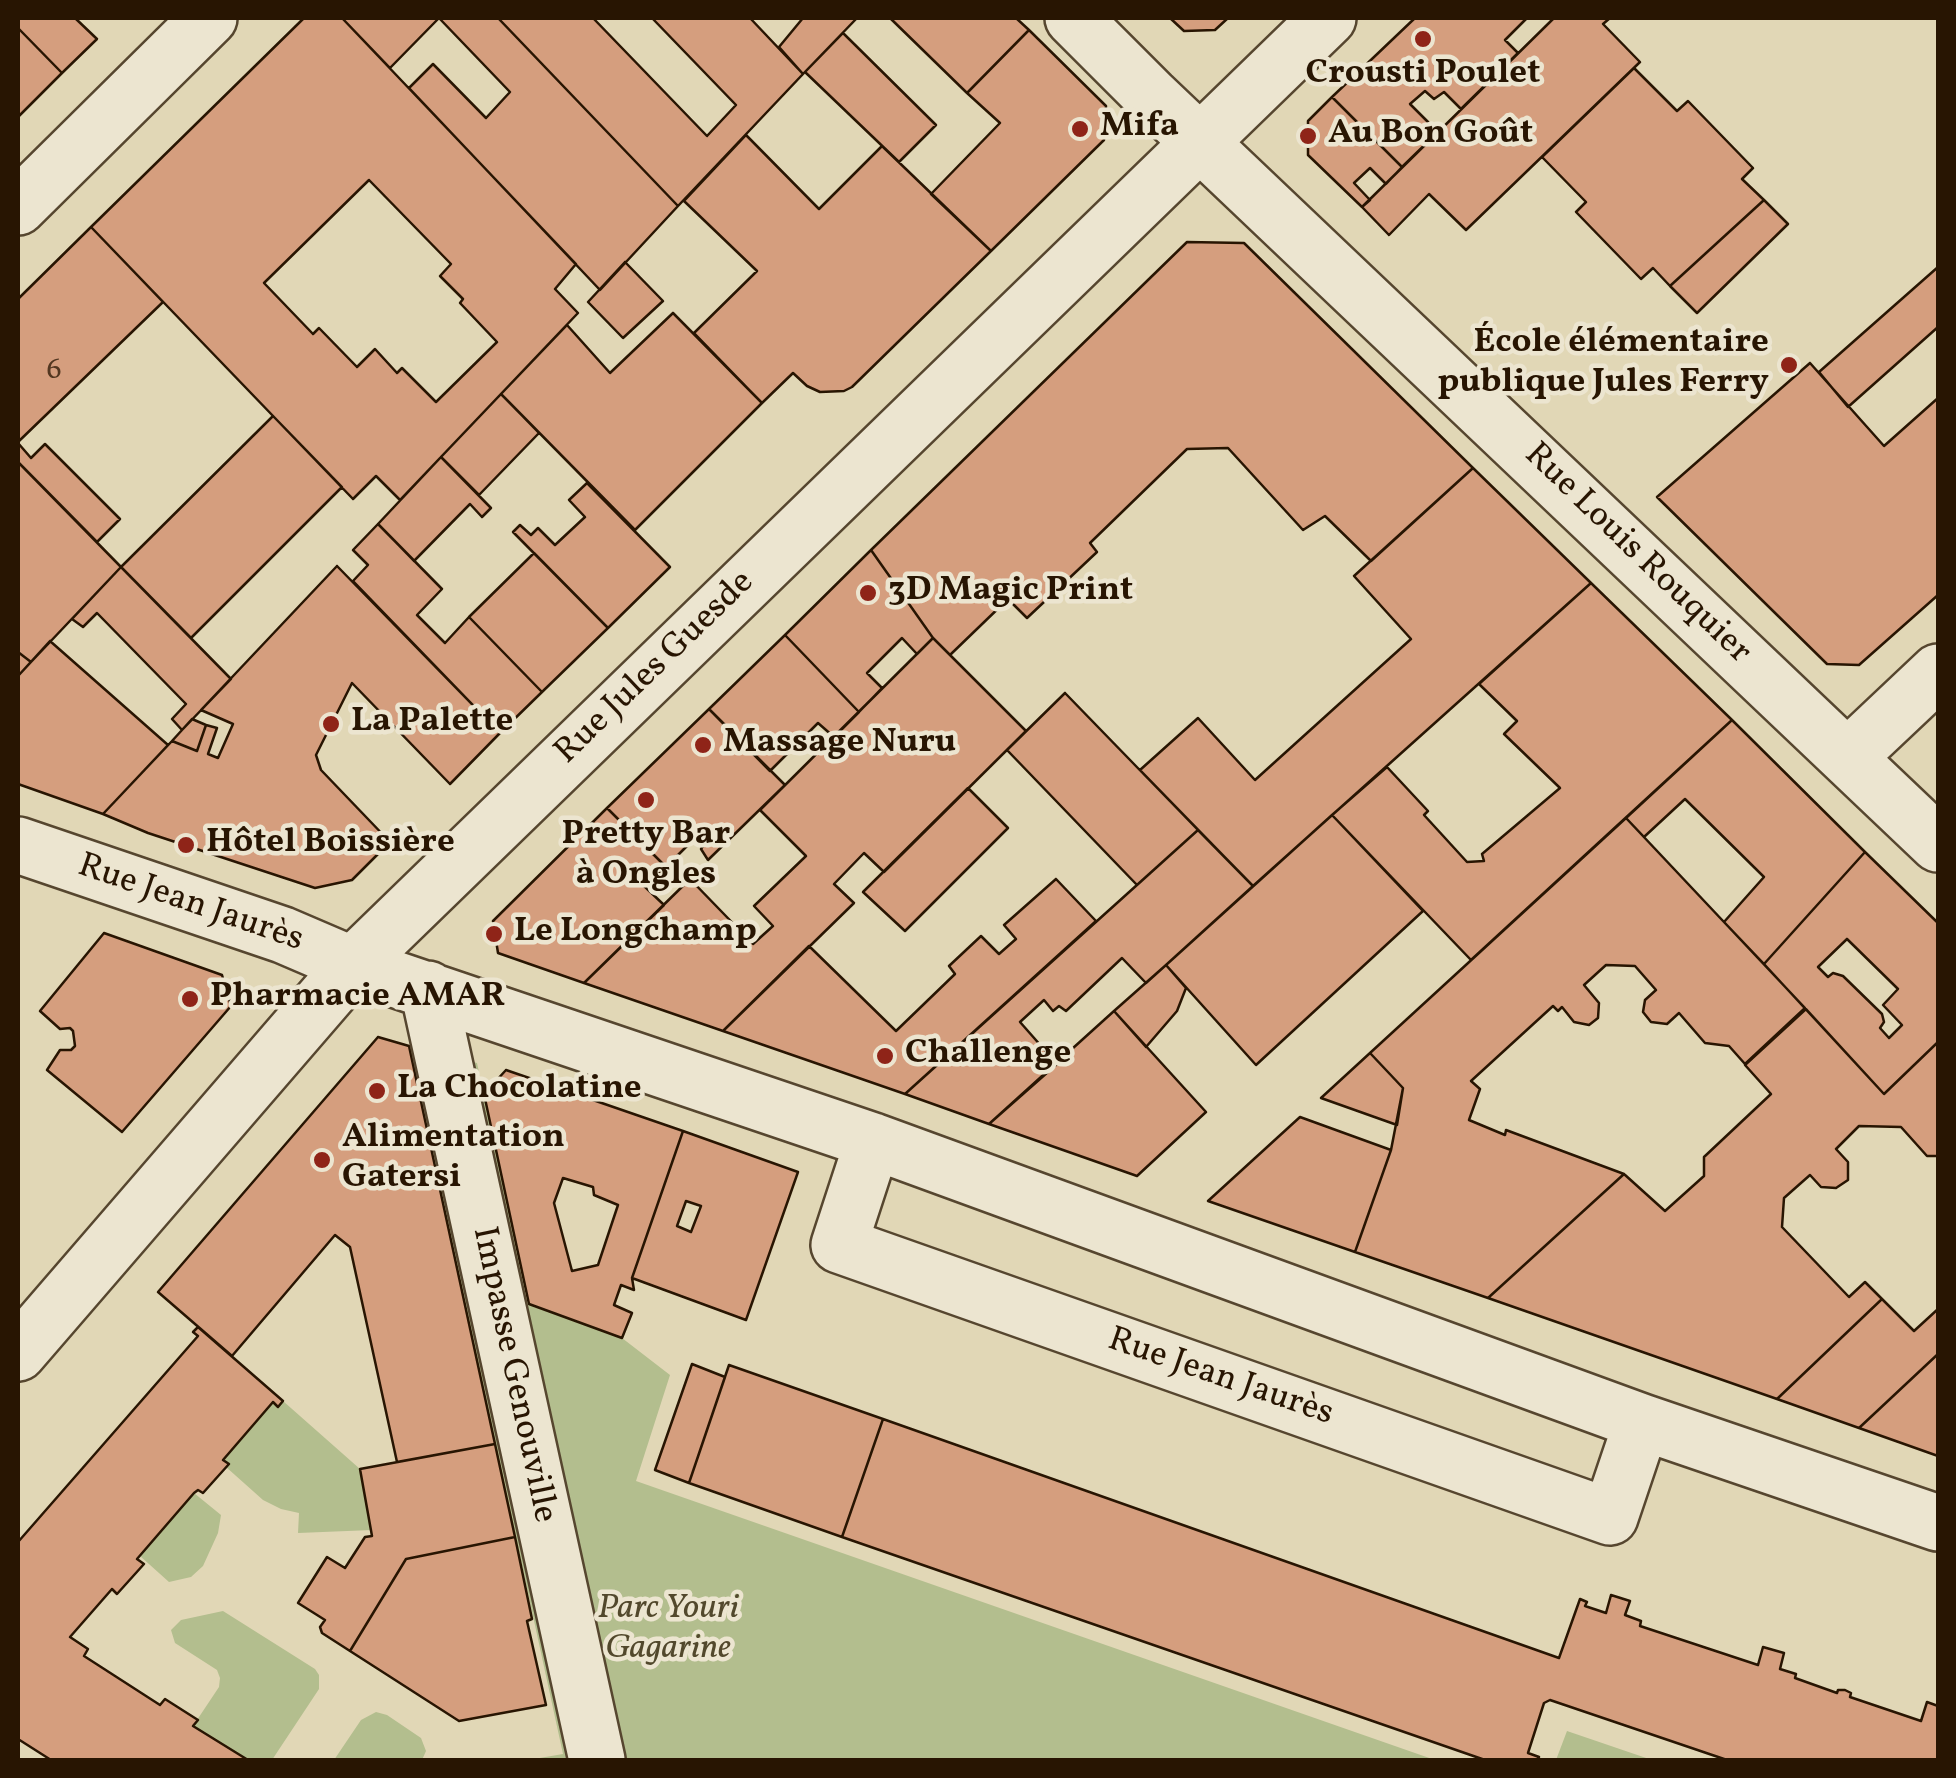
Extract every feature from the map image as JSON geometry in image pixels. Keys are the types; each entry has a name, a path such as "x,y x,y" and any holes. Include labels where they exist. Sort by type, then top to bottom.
{"street":[{"path":"18,207 209,18"},
{"name":"Rue Louis Rouquier","path":"1073,18 1938,844"},
{"name":"Rue Jules Guesde","path":"18,1352 353,964 1328,18"},
{"path":"1848,756 1938,672"},
{"name":"Rue Jean Jaurès","path":"18,845 873,1141 1642,1422 1938,1524"},
{"name":"Impasse Genouville","path":"428,990 597,1760"},
{"name":"Rue Jean Jaurès","path":"873,1141 838,1245 1610,1517 1642,1422"}],"green space":[{"name":"Parc Youri Gagarine","path":"409,1046 477,1063 529,1304 622,1338 670,1375 636,1481 1435,1760 528,1760 563,1754"},
{"path":"283,1401 360,1469 372,1530 298,1533 299,1513 263,1500 226,1467 223,1460 273,1402 278,1406"},
{"path":"194,1493 221,1515 218,1533 203,1566 191,1577 169,1582 140,1556"},
{"path":"223,1611 319,1675 319,1689 272,1760 248,1760 193,1726 219,1687 220,1678 217,1670 175,1643 171,1630 181,1620"},
{"path":"376,1712 421,1738 426,1751 422,1760 334,1760 361,1720"},
{"path":"1567,1731 1652,1760 1556,1760"}],"building":[{"path":"18,18 75,18 97,39 62,73 18,28"},
{"path":"304,18 342,18 576,264 555,289 578,313 400,500 376,476 353,499 91,227","holes":["369,180 451,264 440,276 497,342 436,402 402,368 397,373 375,349 357,367 319,328 313,334 264,283"]},
{"path":"342,18 439,18 390,68"},
{"path":"439,18 498,18 678,206 600,290 409,88 433,64 486,118 510,92"},
{"path":"502,18 593,18 707,136 736,105 652,18 750,18 803,74 678,206"},
{"path":"803,18 857,18 803,74 779,47"},
{"path":"890,18 1016,18 1029,30 967,93"},
{"path":"1170,18 1228,18 1215,30 1184,31"},
{"path":"1415,18 1527,18 1505,40 1518,53 1461,109 1444,92 1434,99 1425,91 1410,104 1438,132 1402,167 1332,97"},
{"path":"1554,18 1610,18 1603,24 1640,62 1466,230 1429,194 1389,235 1362,207"},
{"path":"18,28 62,73 18,117"},
{"path":"1029,30 1106,106 1104,140 991,251 931,194 1000,123 967,93"},
{"path":"843,33 936,125 899,162 805,72"},
{"path":"1634,68 1677,111 1688,101 1753,168 1742,179 1764,200 1670,286 1653,268 1641,279 1576,212 1586,202 1542,157"},
{"path":"1332,97 1402,167 1386,184 1370,168 1354,183 1370,200 1362,207 1308,155 1308,121"},
{"path":"746,135 819,209 882,146 991,251 844,391 820,392 793,373 762,403 694,333 757,271 684,201"},
{"path":"1764,200 1788,224 1697,313 1670,286"},
{"path":"91,227 163,302 18,442 18,299"},
{"path":"1187,242 1244,243 1473,468 1371,561 1325,516 1303,530 1228,448 1187,449 1090,543 1097,552 1027,618 1008,599 950,655 933,638 871,550"},
{"path":"625,262 663,301 623,338 588,302"},
{"path":"1938,267 1938,327 1848,407 1819,372"},
{"path":"673,313 762,403 635,530 501,394 567,325 610,373"},
{"path":"1810,363 1884,446 1938,398 1938,595 1859,665 1827,664 1657,497"},
{"path":"501,394 539,433 479,495 441,457"},
{"path":"273,416 342,487 191,638 121,567"},
{"path":"18,443 31,458 45,444 120,519 97,542 18,462"},
{"path":"441,457 491,508 482,517 470,504 414,561 378,524"},
{"path":"18,462 121,567 31,662 18,652"},
{"path":"1473,468 1591,583 1253,886 1140,770 1198,718 1255,780 1411,639 1354,576"},
{"path":"587,483 670,567 608,628 513,532 520,525 531,535 538,528 555,545 585,517 569,500"},
{"path":"378,524 442,589 417,615 445,643 469,617 542,692 500,733 353,581 368,565 353,550"},
{"path":"871,550 933,638 917,654 902,638 867,673 882,688 859,712 785,635"},
{"path":"534,553 608,628 542,692 469,617"},
{"path":"337,566 500,733 450,784 352,683 316,755 321,770 390,842 352,880 315,888 148,833 103,814 172,741 197,751 206,725 217,728 208,754 218,758 233,724 201,710"},
{"path":"121,567 231,679 182,730 172,719 186,704 97,613 83,627 72,619"},
{"path":"1591,583 1732,720 1471,960 1332,815 1387,767 1428,811 1424,815 1467,862 1484,861 1482,854 1560,788 1504,734 1517,721 1479,684"},
{"path":"785,635 859,712 834,737 818,723 770,771 709,709"},
{"path":"933,638 1026,731 884,872 864,853 834,884 854,903 723,1031 584,983 690,879 753,944 773,926 754,906 806,856 760,810"},
{"path":"50,641 168,745 103,814 18,784 18,676"},
{"path":"18,652 31,662 18,676"},
{"path":"1065,693 1198,830 1137,885 1007,750"},
{"path":"709,709 785,785 708,860 701,849 705,843 698,835 666,867 607,808"},
{"path":"192,719 206,725 197,751 172,741"},
{"path":"1732,720 1865,852 1764,964 1724,922 1764,877 1685,799 1644,837 1626,818"},
{"path":"968,788 1008,828 905,931 863,892"},
{"path":"607,808 666,867 642,884 664,905 584,983 498,953 493,921"},
{"path":"1332,815 1423,911 1256,1065 1166,965"},
{"path":"1626,818 1805,1008 1745,1064 1729,1046 1705,1043 1679,1013 1667,1024 1651,1022 1643,1012 1645,1000 1656,990 1635,966 1606,965 1584,985 1599,1003 1598,1018 1589,1025 1574,1022 1562,1007 1558,1011 1553,1006 1471,1081 1480,1089 1469,1120 1624,1174 1488,1298 1355,1252 1391,1150 1403,1088 1370,1053"},
{"path":"1198,830 1253,886 1146,983 1122,958 1066,1011 1059,1006 1053,1011 1044,1000 1020,1022 1057,1064 989,1124 905,1094"},
{"path":"1865,852 1938,923 1938,1042 1884,1094 1764,964","holes":["1847,939 1898,989 1883,1005 1902,1025 1889,1038 1880,1028 1884,1022 1882,1014 1843,976 1833,973 1828,977 1818,967"]},
{"path":"1056,879 1096,921 905,1094 723,1031 809,946 896,1031 955,974 949,966 981,936 999,954 1016,939 1004,925"},
{"path":"104,933 222,975 231,1006 122,1132 47,1070 60,1050 75,1046 70,1028 60,1029 40,1011"},
{"path":"1166,965 1186,988 1177,1011 1146,1047 1114,1011"},
{"path":"1806,1009 1884,1094 1938,1042 1938,1156 1927,1156 1901,1127 1859,1126 1836,1149 1848,1162 1848,1180 1836,1188 1821,1187 1810,1175 1784,1198 1782,1227 1849,1297 1865,1282 1882,1299 1777,1399 1488,1298 1624,1174 1665,1211 1704,1176 1704,1157 1771,1094 1745,1065"},
{"path":"1114,1011 1206,1112 1137,1176 989,1124"},
{"path":"378,1037 409,1046 495,1444 397,1462 350,1247 335,1235 232,1356 158,1292"},
{"path":"1370,1053 1403,1088 1397,1125 1321,1098"},
{"path":"506,1070 683,1131 632,1278 634,1290 621,1285 614,1305 632,1313 622,1338 529,1304 484,1094","holes":["563,1178 593,1187 594,1195 618,1205 598,1265 572,1271 554,1203"]},
{"path":"1300,1117 1391,1150 1355,1252 1208,1201"},
{"path":"683,1131 798,1172 746,1320 632,1278","holes":["686,1201 701,1206 691,1232 677,1226"]},
{"path":"1882,1299 1914,1331 1938,1309 1938,1354 1859,1428 1777,1399"},
{"path":"198,1327 283,1401 278,1407 273,1402 223,1460 229,1464 203,1493 194,1493 137,1559 144,1564 117,1594 112,1589 70,1637 88,1649 84,1656 160,1705 165,1699 198,1720 193,1726 248,1760 51,1760 18,1739 18,1542 198,1336 193,1332"},
{"path":"1938,1354 1938,1456 1859,1428"},
{"path":"692,1364 725,1377 689,1483 655,1470"},
{"path":"729,1365 883,1419 842,1537 689,1483"},
{"path":"883,1419 1559,1658 1580,1599 1587,1602 1585,1606 1606,1613 1611,1595 1630,1601 1625,1615 1641,1621 1640,1626 1758,1665 1763,1647 1784,1653 1780,1669 1796,1674 1795,1678 1837,1693 1845,1690 1851,1693 1850,1697 1921,1721 1927,1702 1938,1706 1938,1760 1727,1760 1550,1700 1544,1703 1528,1753 1539,1757 1537,1760 1485,1760 842,1537"},
{"path":"495,1444 515,1537 406,1559 350,1651 322,1633 320,1627 325,1620 298,1603 327,1557 345,1568 365,1537 372,1536 360,1469"},
{"path":"515,1537 532,1619 527,1621 546,1705 459,1721 350,1651 406,1559"}],"place":[{"name":"Crousti Poulet","path":"1423,39"},
{"name":"Mifa","path":"1080,129"},
{"name":"Au Bon Goût","path":"1308,136"},
{"name":"École élémentaire publique Jules Ferry","path":"1789,365"},
{"name":"3D Magic Print","path":"868,593"},
{"name":"La Palette","path":"331,724"},
{"name":"Massage Nuru","path":"703,745"},
{"name":"Pretty Bar à Ongles","path":"646,800"},
{"name":"Hôtel Boissière","path":"186,845"},
{"name":"Le Longchamp","path":"494,934"},
{"name":"Pharmacie AMAR","path":"190,999"},
{"name":"Challenge","path":"885,1056"},
{"name":"La Chocolatine","path":"377,1091"},
{"name":"Alimentation Gatersi","path":"322,1160"}]}
